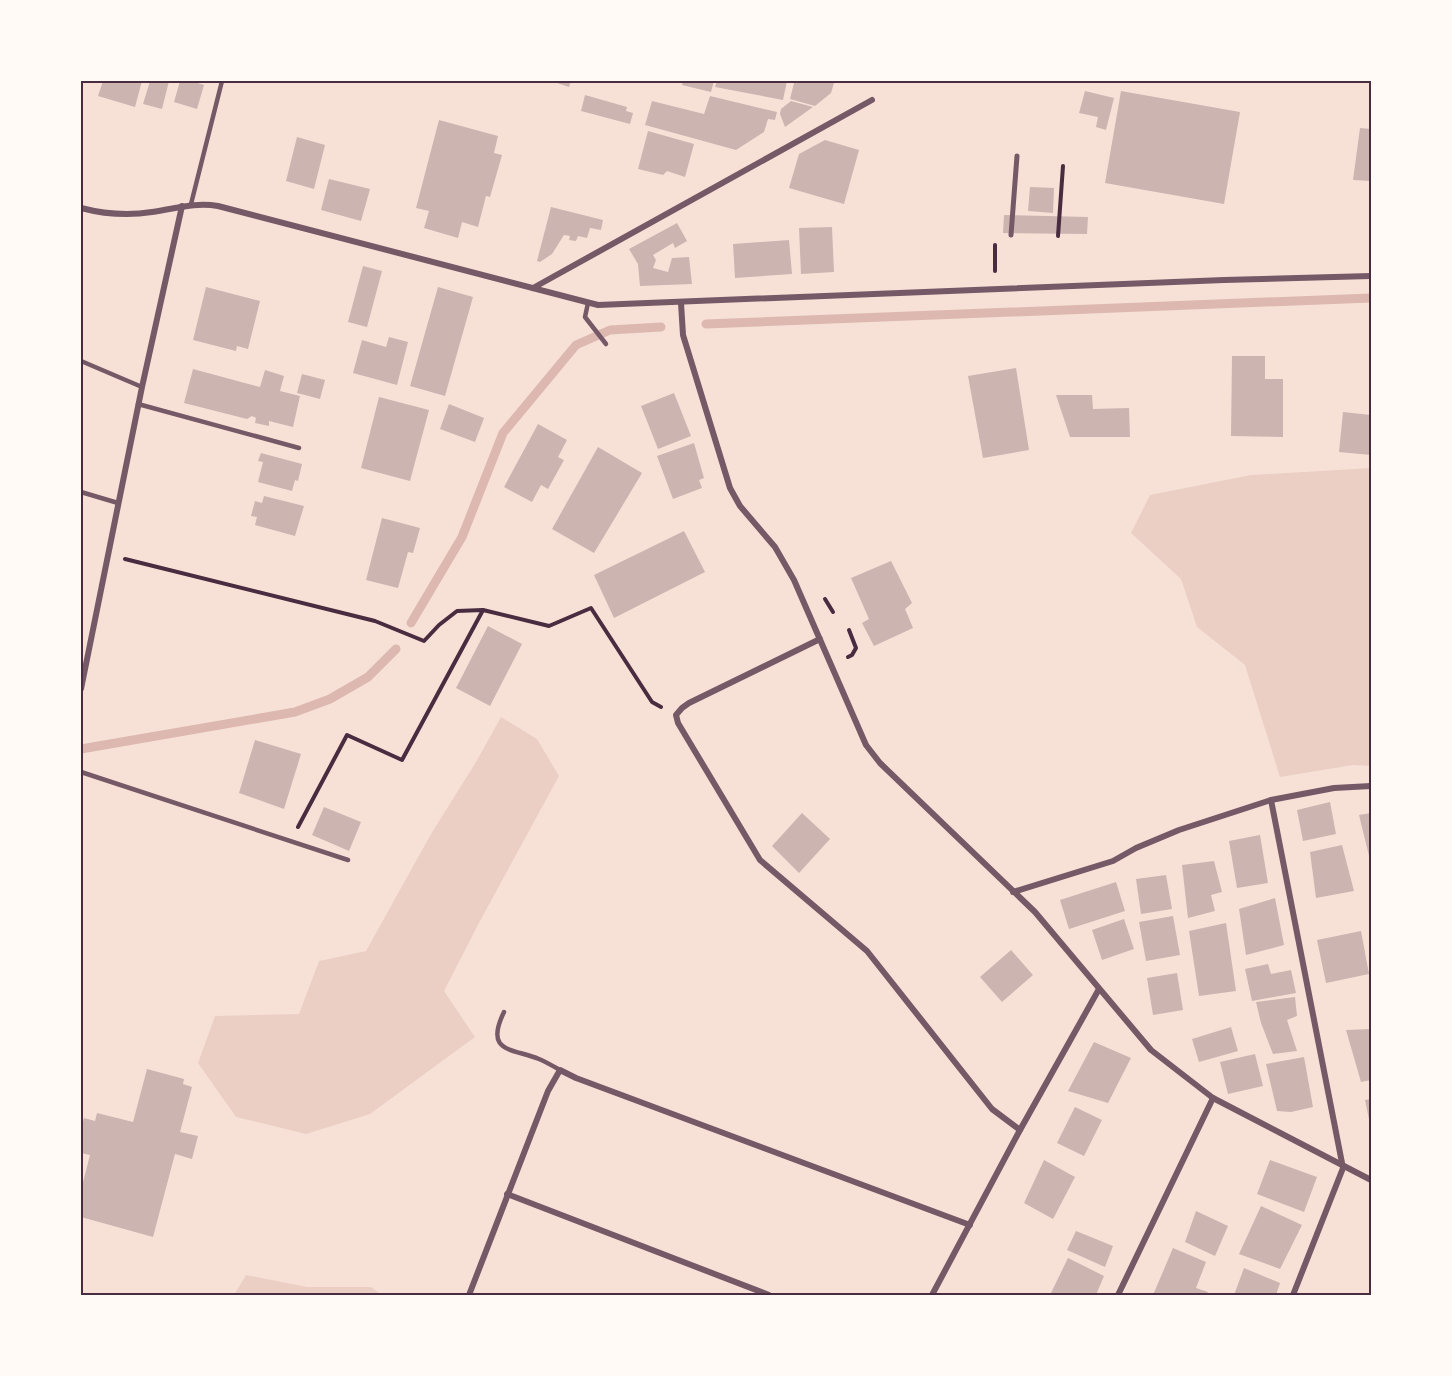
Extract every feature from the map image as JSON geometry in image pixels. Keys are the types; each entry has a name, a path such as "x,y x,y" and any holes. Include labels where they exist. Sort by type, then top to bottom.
{"street":[{"path":"532,289 872,100"},
{"path":"1011,235 1017,156"},
{"path":"81,208 95,212 127,215 191,204 218,206 598,305 1371,276"},
{"path":"81,689 138,404 182,206"},
{"path":"681,303 683,335 730,488 740,506 782,558 794,580 866,745 879,763 1035,912 1151,1050 1213,1098 1343,1168 1371,1180"},
{"path":"820,639 689,703 676,715 682,731 760,860 867,951 992,1109 1020,1130"},
{"path":"1013,892 1113,861 1136,848 1179,830 1271,800 1334,788 1371,786"},
{"path":"1271,800 1343,1168 1293,1295"},
{"path":"932,1295 1020,1130 1100,989"},
{"path":"470,1295 548,1091 560,1070 576,1078 970,1225"},
{"path":"1118,1295 1213,1098"},
{"path":"507,1194 769,1295"}],"lane":[{"path":"191,204 222,81"},
{"path":"588,303 585,317 606,344"},
{"path":"81,361 142,387"},
{"path":"138,404 299,448"},
{"path":"81,492 118,503"},
{"path":"81,772 348,860"},
{"path":"504,1012 498,1024 497,1036 500,1044 508,1051 538,1058 560,1070"}],"path":[{"path":"1058,236 1063,166"},
{"path":"107,554 375,621 424,641 457,611 483,610 549,626 591,608 652,702 676,715"},
{"path":"290,841 347,735 402,760 483,610"},
{"path":"847,657 852,655 856,648 849,630"}],"shaded area":[{"path":"1371,468 1371,766 1353,765 1280,777 1245,665 1197,627 1181,579 1131,533 1150,495 1251,475"},
{"path":"501,717 537,739 559,776 444,991 475,1037 370,1114 306,1134 236,1117 198,1063 215,1016 299,1014 319,961 366,951 431,834"},
{"path":"246,1275 307,1287 371,1287 382,1295 234,1295"}],"building":[{"path":"103,81 142,81 135,107 98,96"},
{"path":"150,81 169,81 162,109 143,104"},
{"path":"180,81 191,81 204,85 197,109 174,102"},
{"path":"551,81 571,81 569,87"},
{"path":"683,81 714,81 711,92 682,85"},
{"path":"717,81 787,81 783,100 715,87"},
{"path":"789,81 833,81 834,83 831,93 815,106 790,99 794,83"},
{"path":"1085,91 1114,98 1106,130 1096,127 1098,117 1079,113"},
{"path":"1121,91 1240,112 1224,204 1105,183"},
{"path":"585,95 627,107 626,111 633,113 630,124 581,111"},
{"path":"710,96 777,112 775,120 768,119 764,132 736,150 645,125 652,101 704,114"},
{"path":"791,101 813,107 785,127 780,114 781,109"},
{"path":"439,120 498,136 494,153 502,155 490,197 486,196 478,227 462,222 458,238 424,228 429,211 416,208"},
{"path":"1360,128 1371,129 1371,181 1353,180"},
{"path":"648,131 694,144 685,177 667,171 663,175 638,169"},
{"path":"297,137 325,145 314,189 286,181"},
{"path":"825,140 859,150 844,204 789,188 799,154"},
{"path":"329,179 370,189 361,221 321,210"},
{"path":"1030,187 1054,188 1053,213 1028,211"},
{"path":"551,207 603,220 601,230 590,228 587,238 578,236 576,241 569,240 570,236 564,235 552,254 540,262 537,261"},
{"path":"1004,215 1088,217 1087,234 1003,233"},
{"path":"677,223 687,241 675,248 673,243 653,255 656,260 653,268 668,272 672,258 689,257 692,284 640,286 638,264 629,249"},
{"path":"832,227 834,272 801,274 799,228"},
{"path":"789,240 792,274 735,278 733,244"},
{"path":"363,266 382,271 367,327 348,322"},
{"path":"206,287 260,301 248,349 237,346 236,351 193,340"},
{"path":"438,287 473,297 445,396 410,386"},
{"path":"389,337 408,342 397,385 353,373 362,340 386,347"},
{"path":"1232,356 1265,356 1265,379 1283,379 1283,437 1231,436"},
{"path":"1016,368 1029,450 983,458 968,376"},
{"path":"193,369 260,387 265,370 284,376 280,391 300,396 293,427 269,421 269,426 255,423 256,418 252,416 247,419 184,403"},
{"path":"302,374 325,380 320,399 297,393"},
{"path":"674,393 691,436 658,449 641,406"},
{"path":"1056,395 1092,395 1093,409 1129,408 1130,437 1070,437"},
{"path":"379,397 429,410 410,481 361,468"},
{"path":"449,404 484,418 475,442 440,429"},
{"path":"1343,412 1371,415 1371,455 1339,452"},
{"path":"538,424 567,440 558,457 564,460 548,489 541,485 532,502 504,487"},
{"path":"694,443 704,478 699,480 702,488 673,499 657,456"},
{"path":"598,447 642,473 594,553 552,529"},
{"path":"261,453 302,464 298,481 295,480 292,491 258,482 263,462 258,461"},
{"path":"264,496 304,506 295,536 255,525 257,517 251,516 255,501 262,503"},
{"path":"382,518 420,528 413,553 408,552 398,588 366,580"},
{"path":"684,531 705,572 614,618 594,575"},
{"path":"891,561 912,603 905,609 913,628 874,646 862,623 869,619 851,578"},
{"path":"488,626 522,644 490,706 456,688"},
{"path":"255,740 301,754 284,809 239,793"},
{"path":"1330,802 1336,834 1303,841 1297,810"},
{"path":"324,807 361,822 349,851 312,835"},
{"path":"802,813 830,839 799,873 772,846"},
{"path":"1371,813 1371,860 1370,860 1359,815"},
{"path":"1260,835 1268,883 1237,888 1229,841"},
{"path":"1342,845 1354,891 1316,898 1310,852"},
{"path":"1214,861 1222,892 1211,895 1215,911 1188,918 1182,865"},
{"path":"1166,875 1172,909 1141,914 1136,879"},
{"path":"1116,882 1125,911 1069,929 1060,900"},
{"path":"1275,898 1284,945 1246,955 1239,909"},
{"path":"1173,916 1180,955 1146,961 1139,922"},
{"path":"1124,919 1134,949 1102,960 1092,930"},
{"path":"1226,923 1236,991 1199,996 1189,931"},
{"path":"1361,931 1369,974 1326,983 1317,940"},
{"path":"1011,950 1033,975 1002,1002 980,977"},
{"path":"1268,964 1271,974 1291,970 1296,993 1252,1001 1245,969"},
{"path":"1177,973 1183,1010 1153,1015 1147,978"},
{"path":"1295,997 1297,1016 1287,1020 1297,1051 1273,1054 1256,1002"},
{"path":"1231,1027 1238,1051 1199,1062 1192,1039"},
{"path":"1371,1029 1371,1080 1361,1082 1346,1030"},
{"path":"1094,1042 1131,1058 1108,1103 1068,1091"},
{"path":"1255,1054 1263,1086 1228,1094 1220,1062"},
{"path":"1304,1057 1313,1107 1291,1112 1277,1111 1266,1064"},
{"path":"147,1069 184,1079 183,1084 192,1087 180,1132 198,1136 192,1159 175,1154 153,1237 81,1217 81,1190 90,1155 81,1153 81,1129 84,1118 95,1121 97,1113 133,1122"},
{"path":"1371,1099 1371,1124 1370,1124 1365,1100"},
{"path":"1075,1107 1102,1120 1084,1156 1057,1143"},
{"path":"1044,1160 1075,1177 1053,1219 1024,1203"},
{"path":"1270,1160 1317,1177 1304,1212 1257,1194"},
{"path":"1261,1206 1302,1225 1280,1269 1239,1254"},
{"path":"1196,1211 1228,1226 1215,1256 1185,1242"},
{"path":"1076,1231 1113,1246 1105,1267 1067,1250"},
{"path":"1173,1248 1206,1262 1196,1288 1208,1292 1206,1295 1153,1295"},
{"path":"1068,1258 1104,1276 1096,1295 1050,1295"},
{"path":"1244,1268 1280,1283 1276,1295 1234,1295"}],"waterway":[{"path":"706,324 1371,298"},
{"path":"411,623 462,537 503,433 576,345 610,330 661,327"},
{"path":"81,749 295,712 330,699 368,677 396,649"}]}
